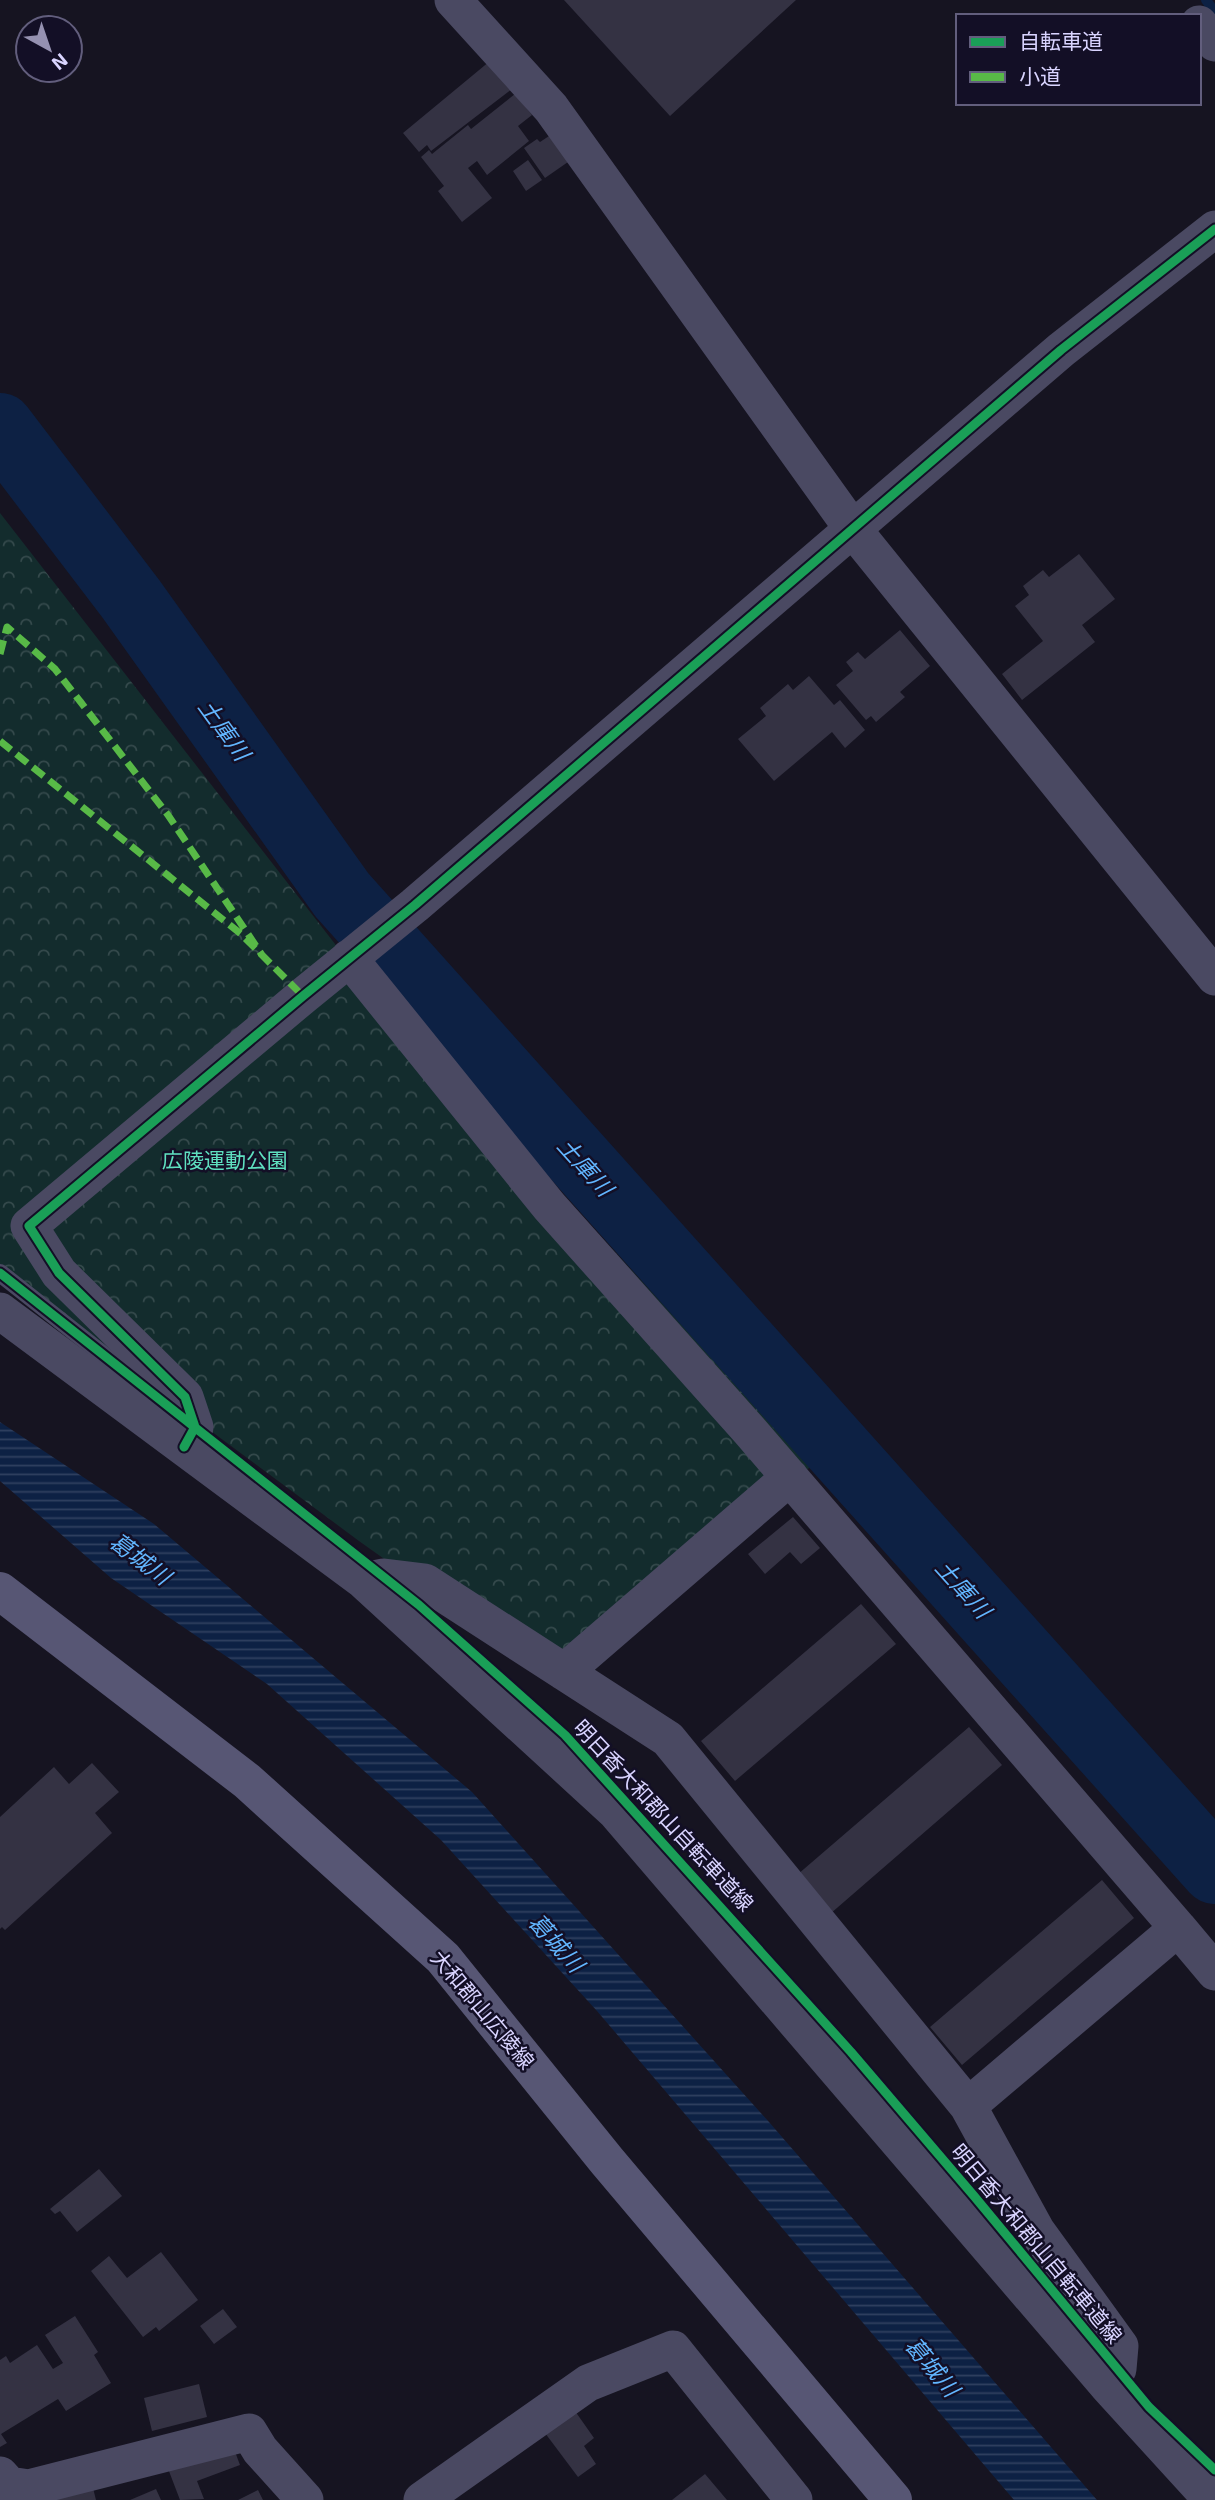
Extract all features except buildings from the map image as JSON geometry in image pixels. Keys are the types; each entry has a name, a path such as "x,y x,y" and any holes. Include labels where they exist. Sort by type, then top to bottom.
{"main road":[{"name":"大和郡山広陵線","path":"0,1591 247,1781 443,1958 607,2161 893,2500"}],"street":[{"path":"453,0 551,108 852,528 1215,976"},
{"path":"1180,0 1191,14"},
{"path":"1201,26 1215,43"},
{"path":"189,1437 185,1397 59,1273 29,1226 415,905 1061,350 1215,229"},
{"path":"349,958 549,1206 790,1477 1215,1972"},
{"path":"0,1311 189,1437 364,1581 615,1811 1108,2386 1212,2500"},
{"path":"564,1672 790,1477"},
{"path":"364,1581 384,1577 425,1582 668,1739 968,2106 1036,2230 1120,2346 1118,2369 1108,2386"},
{"path":"968,2106 1178,1928"},
{"path":"422,2500 588,2383 673,2349 794,2500"},
{"path":"0,2475 9,2485 29,2488 249,2432 260,2450 305,2500"}],"lane":[{"path":"0,1273 189,1437"}],"green space":[{"name":"広陵運動公園","path":"0,513 349,962 811,1466 571,1692 359,1541 0,1274"}],"water":[{"name":"葛城川","path":"0,1422 154,1524 472,1792 769,2122 1097,2500 1014,2500 597,2011 441,1840 267,1684 111,1578 0,1481"}],"waterway":[{"path":"1206,0 1215,12"},
{"name":"土庫川","path":"0,427 131,599 342,895 1215,1870"}],"marked path":[{"path":"0,654 7,627 55,669 168,815 262,955"},
{"path":"0,741 241,934 303,996"}],"cycle path":[{"path":"184,1447 195,1427 185,1397 59,1273 29,1226 415,905 1061,350 1215,229"},
{"name":"明日香大和郡山自転車道線","path":"0,1273 419,1605 565,1735 851,2052 1149,2407 1215,2470"}]}
